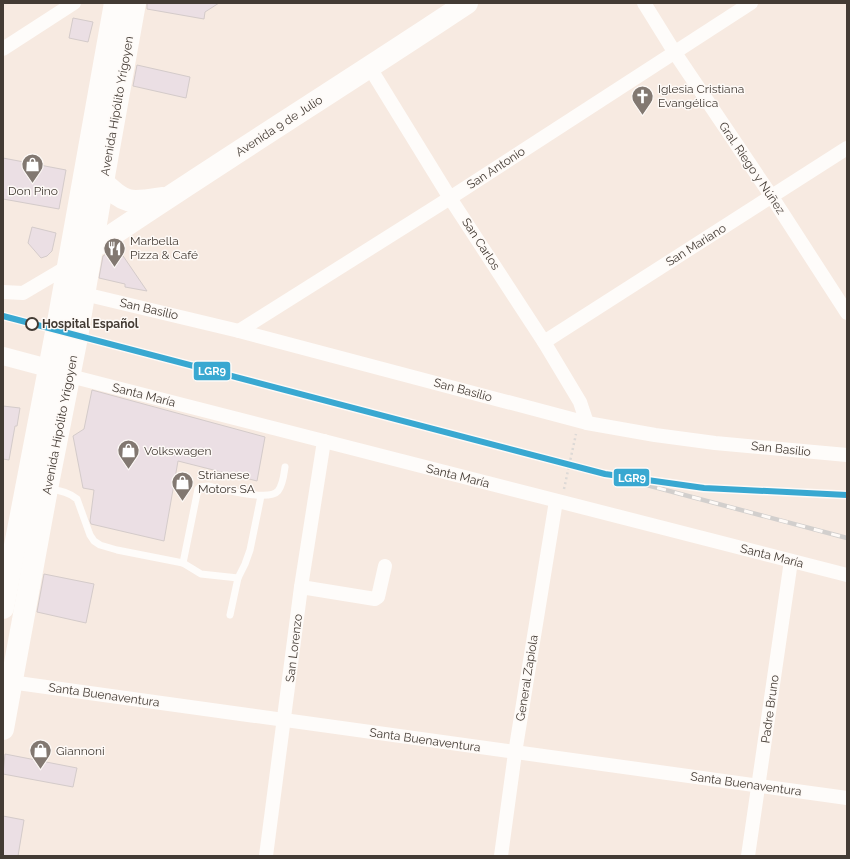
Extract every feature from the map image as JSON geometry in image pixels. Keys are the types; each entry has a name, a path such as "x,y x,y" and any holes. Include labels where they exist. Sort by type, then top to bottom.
{"main road":[{"name":"Avenida Hipólito Yrigoyen","path":"3,608 115,3"},
{"name":"Avenida Hipólito Yrigoyen","path":"3,729 8,681 70,376 135,3"},
{"name":"Avenida 9 de Julio","path":"91,249 168,197 370,68 467,3"},
{"path":"103,182 115,194 129,201 136,202 168,197"},
{"path":"55,332 77,337"}],"street":[{"path":"3,48 74,3"},
{"name":"Gral. Riego y Núñez","path":"644,3 675,53 772,197 847,313"},
{"name":"San Antonio","path":"239,331 450,198 751,3"},
{"name":"San Carlos","path":"370,68 450,198 544,342 580,402 583,422"},
{"name":"San Mariano","path":"544,342 847,148"},
{"path":"3,292 24,293 67,267"},
{"name":"San Basilio","path":"84,294 239,331 583,422 654,435 715,443 847,455"},
{"path":"3,356 48,368"},
{"name":"Santa María","path":"70,376 847,575"},
{"name":"San Lorenzo","path":"266,856 302,587 324,441"},
{"name":"General Zapiola","path":"501,856 515,753 556,501"},
{"name":"Padre Bruno","path":"748,856 791,561"},
{"path":"302,587 375,599 378,597 385,566"},
{"name":"Santa Buenaventura","path":"8,681 285,719 515,753 847,798"}],"lane":[{"path":"183,564 198,489 208,486 261,496 272,496 277,493 282,484 285,467"},
{"path":"47,489 60,490 76,498 90,535 94,541 100,545 183,564 201,574 238,578"},
{"path":"230,615 238,578 250,550 261,496"}],"path":[{"path":"556,501 563,493 583,422"}],"building":[{"path":"147,3 219,3 205,12 204,19 147,9"},
{"path":"73,18 93,22 88,42 69,38"},
{"path":"137,65 190,77 186,98 133,86"},
{"name":"Don Pino","path":"3,158 66,170 59,209 3,199"},
{"path":"32,227 56,233 52,251 47,256 41,258 28,243"},
{"name":"Marbella Pizza & Café","path":"117,247 147,291 125,287 125,284 99,278 103,256"},
{"name":"Volkswagen","path":"92,390 265,437 257,481 178,461 164,541 91,524 90,521 94,490 83,488 73,436 84,429"},
{"path":"3,406 20,408 9,460 3,459"},
{"path":"44,574 94,584 86,623 37,612"},
{"name":"Giannoni","path":"5,754 77,768 73,787 3,774"},
{"path":"3,816 24,820 18,856 3,856"}],"railway":[{"path":"605,474 847,538"}],"transit line":[{"name":"LGR9","path":"3,316 605,474 704,488 847,495"}],"place":[{"name":"Iglesia Cristiana Evangélica","path":"642,116"},
{"name":"Don Pino","path":"33,184"},
{"name":"Marbella Pizza & Café","path":"114,268"},
{"name":"Hospital Español","path":"32,324"},
{"name":"Volkswagen","path":"128,470"},
{"name":"Strianese Motors SA","path":"183,502"},
{"name":"Giannoni","path":"40,770"}]}
